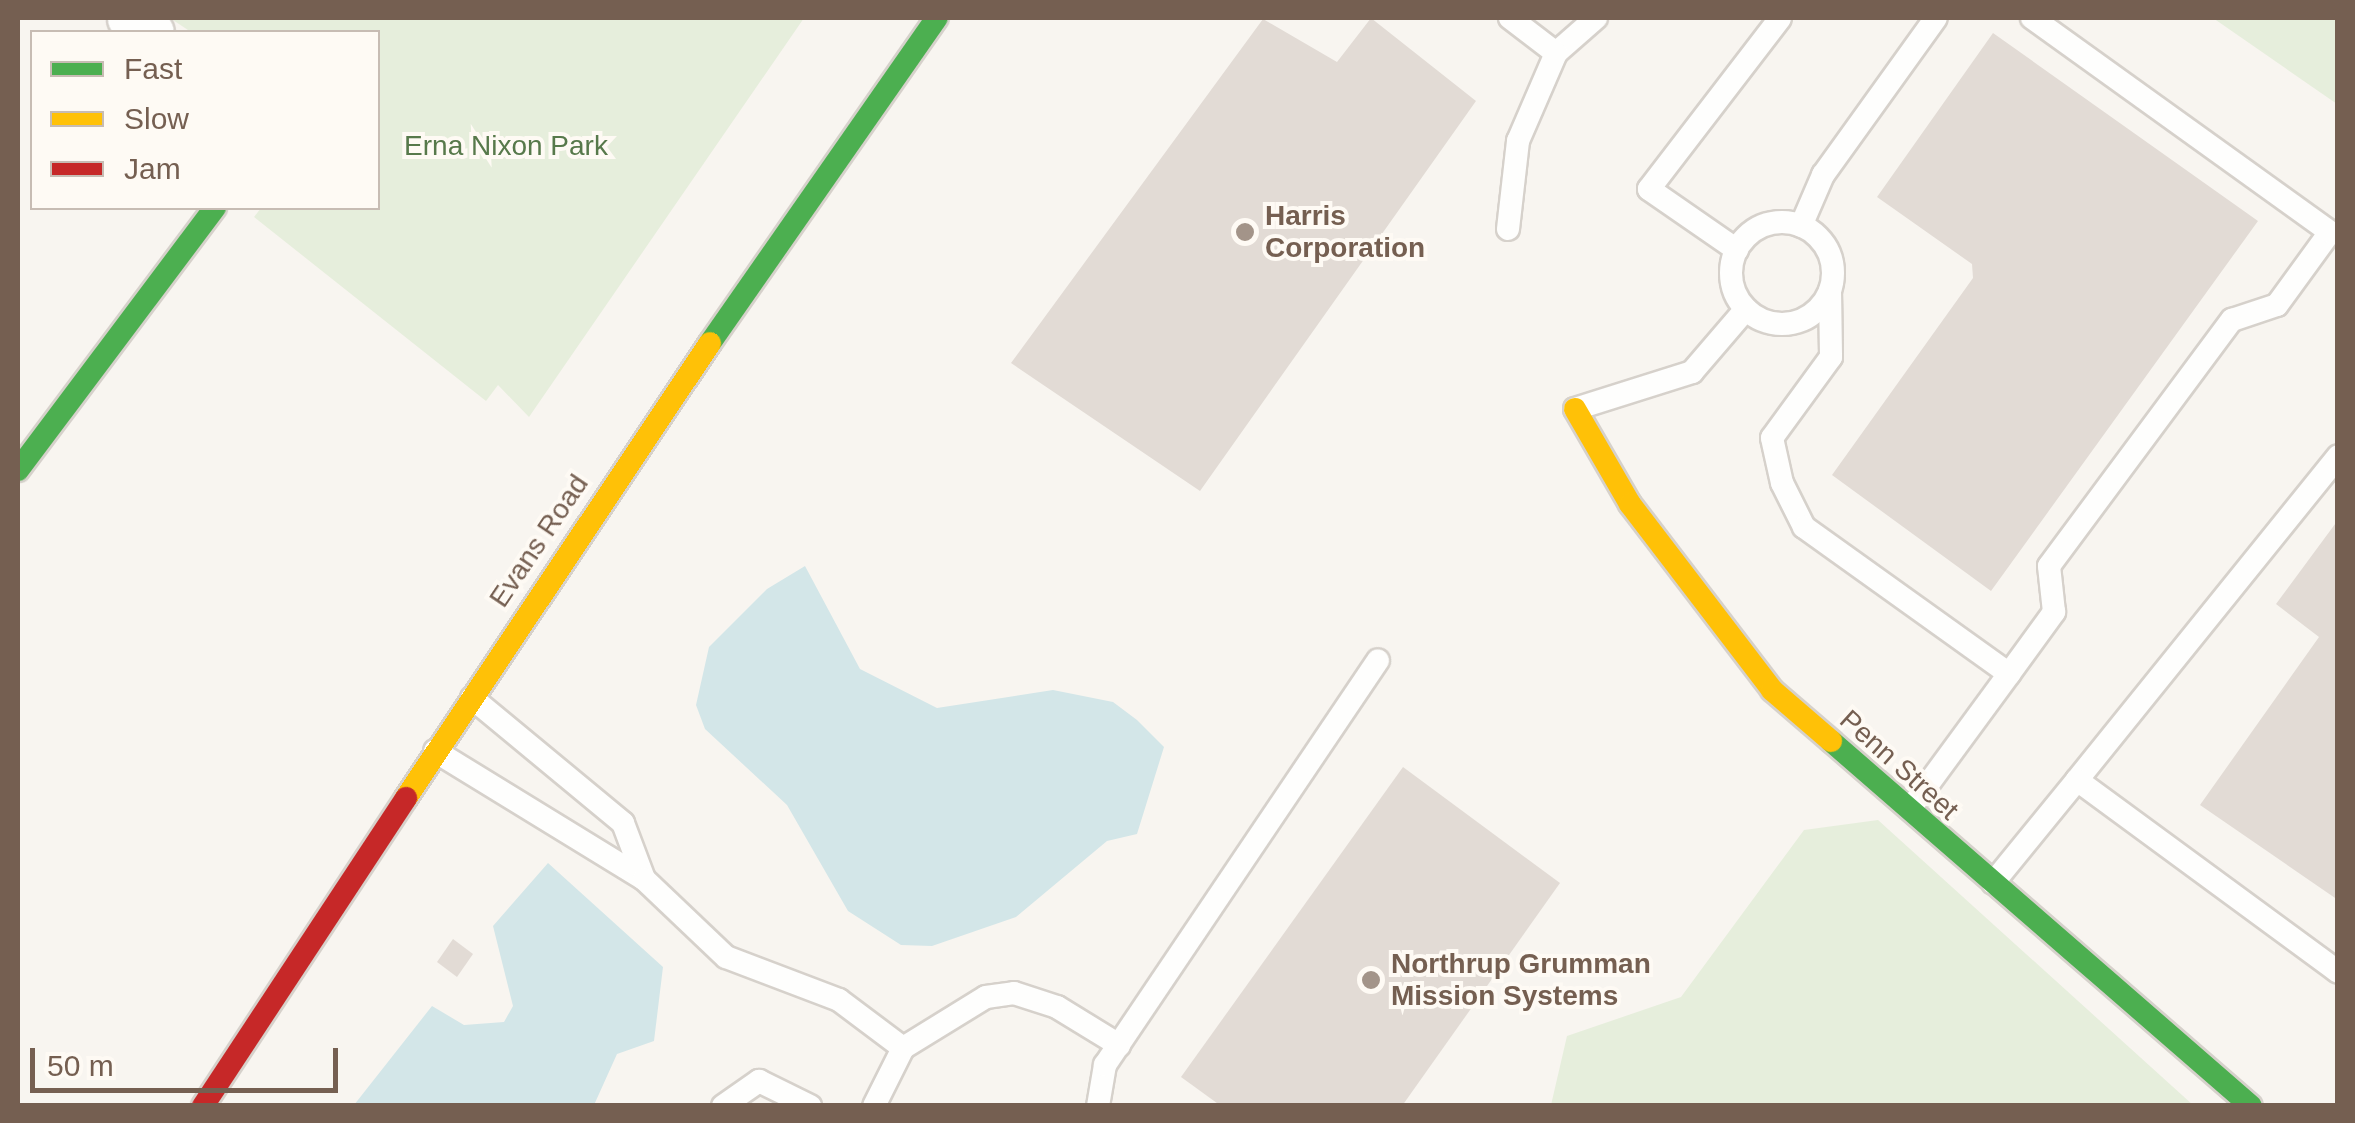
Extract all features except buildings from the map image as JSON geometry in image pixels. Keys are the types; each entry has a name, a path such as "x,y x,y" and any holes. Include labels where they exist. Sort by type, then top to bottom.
{"street":[{"name":"Evans Road","path":"203,1106 471,697 938,18"},
{"path":"18,470 213,210"},
{"name":"Penn Street","path":"1575,408 1630,504 1772,690 1990,887 2250,1106"}],"lane":[{"path":"1510,18 1556,52"},
{"path":"1508,229 1518,141 1556,52 1596,18"},
{"path":"1738,250 1649,188 1780,18"},
{"path":"1802,226 1823,175 1936,18"},
{"path":"1907,813 2054,612 2048,566 2232,320 2277,305 2330,232 2032,18"},
{"path":"1830,291 1818,310 1788,324 1746,309 1731,275 1738,250 1768,224 1802,226 1827,248 1830,291 1831,357 1772,438 1782,483 1804,527 2009,674"},
{"path":"1575,408 1692,372 1746,309"},
{"path":"1990,887 2338,456"},
{"path":"1098,1106 1119,1045 1378,660"},
{"path":"471,697 623,823 644,879"},
{"path":"436,750 644,879 726,957 839,1000 904,1048"},
{"path":"2077,780 2338,972"},
{"path":"874,1106 904,1048 957,1012 1014,994 1058,1007 1119,1045"},
{"path":"722,1106 759,1081 810,1106"}],"green space":[{"name":"Erna Nixon Park","path":"170,18 804,18 529,417 498,385 486,401 254,217 259,210 380,210 380,30 188,30"},
{"path":"2213,18 2337,18 2337,104"},
{"path":"1878,820 2193,1105 1551,1105 1567,1036 1681,997 1804,830"}],"shaded area":[{"path":"805,566 860,669 937,708 1053,690 1113,702 1137,720 1164,747 1137,834 1107,841 1016,917 932,946 901,945 848,911 787,805 705,729 696,705 709,647 767,589"},
{"path":"548,863 663,967 654,1041 617,1054 594,1105 354,1105 432,1006 464,1025 504,1022 513,1006 493,926"}],"traffic: fast":[{"path":"710,343 937,18"},
{"path":"18,470 213,210"},
{"path":"1831,741 2251,1106"}],"traffic: slow":[{"path":"406,798 710,343"},
{"path":"1575,409 1630,504 1772,690 1831,741"}],"traffic: jam":[{"path":"203,1106 406,798"}],"place":[{"name":"Harris Corporation","path":"1245,232"},
{"name":"Northrup Grumman Mission Systems","path":"1371,980"}]}
